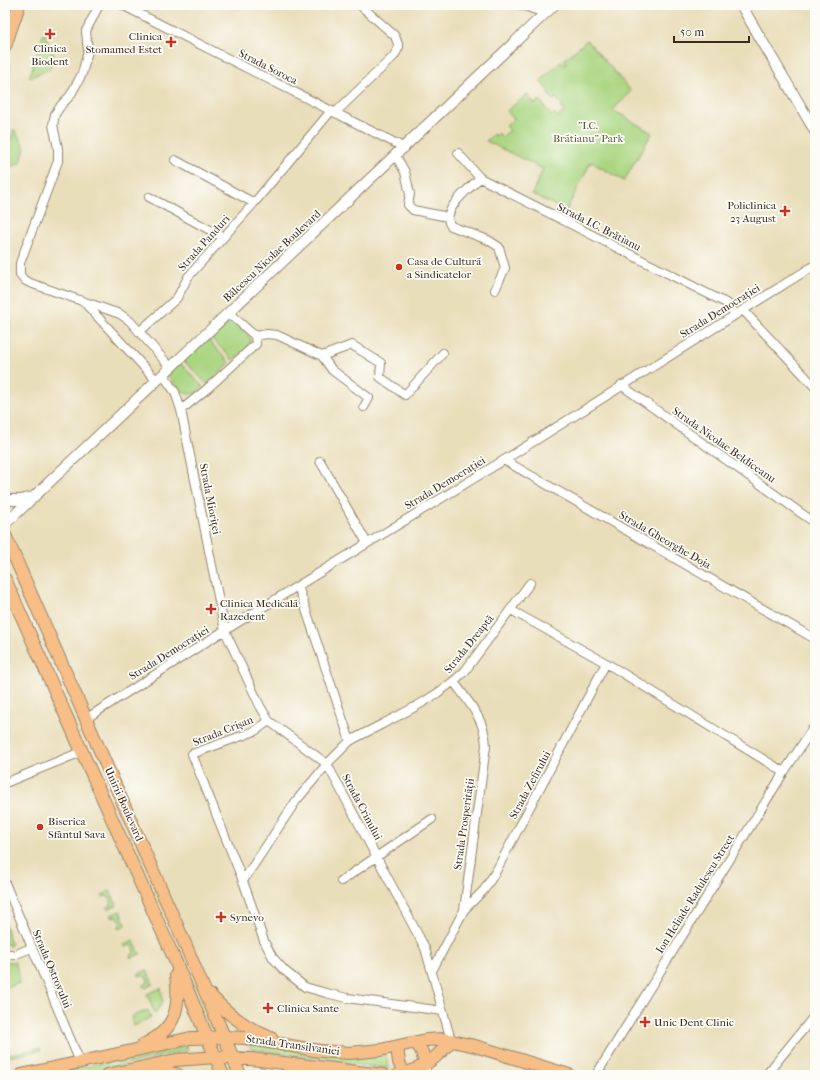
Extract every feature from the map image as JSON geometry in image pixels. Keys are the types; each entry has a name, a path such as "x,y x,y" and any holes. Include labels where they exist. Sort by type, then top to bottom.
{"main road":[{"path":"5,46 19,5"},
{"name":"Unirii Boulevard","path":"5,535 87,718 240,1075"},
{"name":"Unirii Boulevard","path":"5,580 174,958 223,1075"},
{"path":"21,1075 131,1051 151,1041 164,1032 173,1019 179,998 174,958"},
{"path":"204,989 230,1016 241,1024 298,1048"},
{"name":"Strada Transilvaniei","path":"131,1051 207,1037 224,1036 246,1038 298,1048 350,1053 380,1050 432,1039 451,1040 489,1050 569,1075"},
{"path":"397,1047 402,1075 426,1069 451,1040"},
{"path":"416,1042 422,1052 426,1069"},
{"name":"Strada Transilvaniei","path":"107,1075 189,1058 216,1057 383,1075"},
{"path":"286,1075 298,1065"},
{"path":"146,1066 178,1075"}],"street":[{"path":"99,5 86,31 88,51 82,74 70,96 55,114 52,125 58,148 58,160 26,244 19,269 24,280 120,314 139,332 171,368"},
{"name":"Strada Soroca","path":"122,5 405,148"},
{"name":"Strada Panduri","path":"139,332 177,298 184,281 333,112 394,56 399,47 395,36 361,5"},
{"path":"521,5 545,13"},
{"name":"Bălcescu Nicolae Boulevard","path":"5,524 405,148 554,5"},
{"path":"741,5 815,131"},
{"name":"Strada I.C. Brătianu","path":"458,153 480,178 728,304 735,315"},
{"path":"396,156 405,172 410,194 408,205 413,210 448,217"},
{"path":"175,160 254,203"},
{"path":"480,178 451,207 448,222 451,226 488,240 499,247 505,268 495,290"},
{"path":"149,197 224,237"},
{"name":"Strada Democrației","path":"87,718 367,543 504,460 621,385 815,265"},
{"path":"81,299 160,378"},
{"path":"743,310 815,387"},
{"path":"181,410 250,351 256,344 255,336 229,313"},
{"path":"255,336 267,334 277,335 322,356 332,370 369,398 364,407"},
{"path":"322,356 352,345 381,363 380,377 405,395 443,353"},
{"name":"Strada Mioriței","path":"160,378 175,392 181,410 225,631"},
{"name":"Strada Nicolae Beldiceanu","path":"621,385 815,523"},
{"name":"Strada Gheorghe Doja","path":"504,460 815,638"},
{"path":"320,461 367,543"},
{"path":"5,500 33,498"},
{"name":"Strada Dreaptă","path":"350,741 454,682 465,671 530,583"},
{"path":"243,881 296,801 327,764 350,741 298,586"},
{"path":"511,610 606,663 784,772"},
{"name":"Strada Crișan","path":"225,631 260,706 269,721 255,731 192,754 243,881 264,941 273,958 285,972 305,986 346,998 443,1011"},
{"name":"Strada Zefirului","path":"464,910 484,890 495,873 606,663"},
{"name":"Strada Prosperității","path":"432,970 464,910 486,746 485,733 476,714 454,682"},
{"path":"269,721 327,764"},
{"name":"Ion Heliade Radulescu Street","path":"596,1075 784,772 815,725"},
{"path":"5,783 81,752"},
{"name":"Strada Crinului","path":"327,764 424,948 432,970 451,1040"},
{"path":"341,881 432,818"},
{"name":"Strada Ostrovului","path":"5,883 80,1062"},
{"path":"5,953 14,955 31,948"},
{"path":"766,1075 815,1015"}],"green space":[{"path":"44,32 54,56 50,69 29,78"},
{"name":"\"I.C. Brătianu\" Park","path":"587,40 631,91 613,110 652,133 624,181 591,162 566,211 532,194 543,169 486,141 493,134 495,136 499,133 502,137 510,130 506,126 514,119 507,111 527,94 535,104 540,100 551,116 554,113 558,117 564,112 561,108 563,106 556,98 553,100 547,93 549,91 540,81 561,62 565,65 567,63 564,60"},
{"path":"14,129 25,148 21,162 5,171 5,156"},
{"path":"230,316 248,335 251,341 248,347 233,360 209,336"},
{"path":"206,338 230,363 207,384 183,360"},
{"path":"180,363 203,387 197,392 188,394 184,392 167,375"},
{"path":"110,891 117,905 108,909 107,907 111,904 111,899 107,896 103,897 102,895"},
{"path":"120,911 126,925 118,929 117,927 121,924 120,919 116,916 112,917 111,915"},
{"path":"5,923 11,944 10,946 5,944"},
{"path":"133,940 140,954 131,958 130,956 134,953 134,948 130,945 125,947 124,944"},
{"path":"5,962 15,962 20,978 18,979 19,983 5,988"},
{"path":"147,970 153,984 145,988 143,986 148,982 147,978 143,975 139,976 138,974"},
{"path":"161,988 163,1002 155,1014 147,994"},
{"path":"148,1010 151,1017 134,1026 131,1017"},
{"path":"248,1042 334,1055 386,1055 389,1068 380,1068 251,1049"},
{"path":"187,1046 188,1050 81,1075 45,1075"},
{"path":"40,1048 41,1050 5,1058 5,1055"}],"place":[{"name":"Clinica Biodent","path":"50,34"},
{"name":"Clinica Stomamed Estet","path":"171,42"},
{"name":"Policlinica 23 August","path":"785,211"},
{"name":"Casa de Cultură a Sindicatelor","path":"399,267"},
{"name":"Clinica Medicală Razedent","path":"211,609"},
{"name":"Biserica Sfântul Sava","path":"40,827"},
{"name":"Synevo","path":"221,917"},
{"name":"Clinica Sante","path":"268,1008"},
{"name":"Unic Dent Clinic","path":"645,1022"}]}
